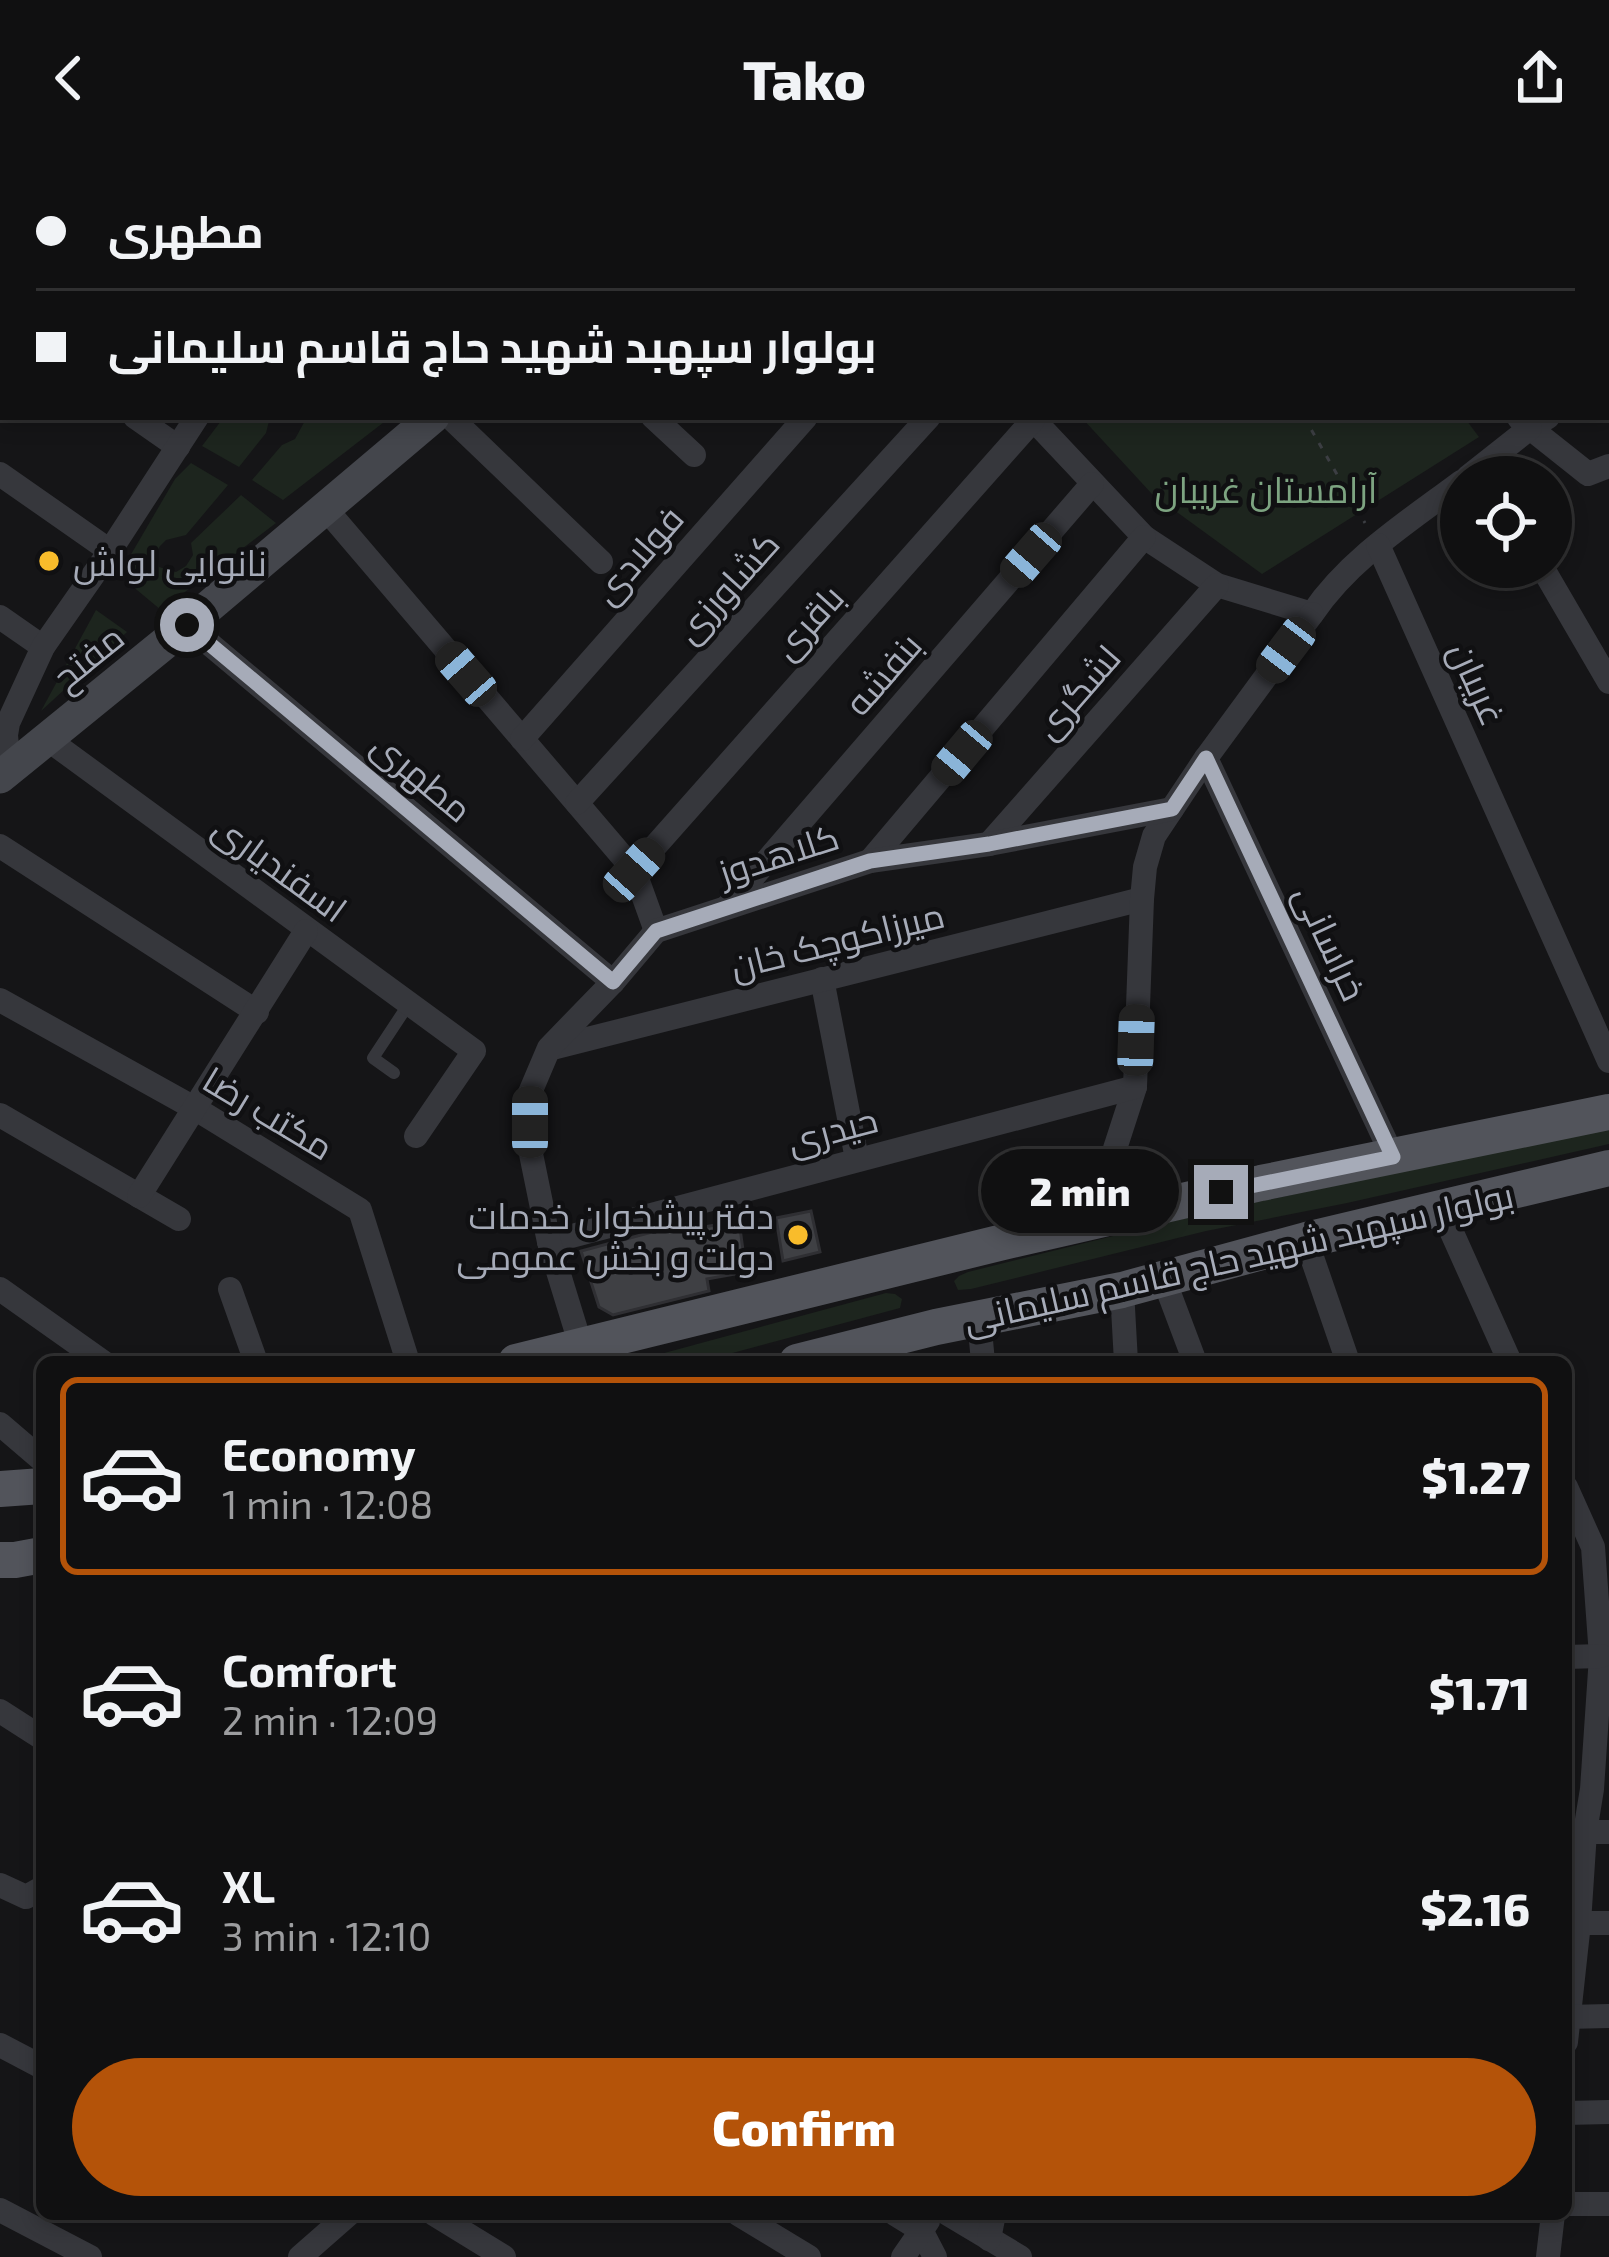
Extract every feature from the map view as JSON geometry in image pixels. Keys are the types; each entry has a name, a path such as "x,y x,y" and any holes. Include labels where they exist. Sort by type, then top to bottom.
{"main road":[{"name":"مفتح","path":"3,769 187,625 429,420"},
{"name":"بولوار سپهبد شهید حاج قاسم سلیمانی","path":"540,1356 1261,1183 1609,1112"},
{"name":"بولوار سپهبد شهید حاج قاسم سلیمانی","path":"822,1356 1122,1290 1306,1240 1609,1168"},
{"path":"923,1262 936,1328"},
{"path":"0,1489 36,1486"},
{"path":"0,1560 36,1556"}],"street":[{"path":"139,420 178,447"},
{"name":"مفتح","path":"3,769 4,726 43,647 195,420"},
{"path":"452,420 601,562"},
{"path":"655,420 694,455"},
{"name":"فولادی","path":"522,740 803,420"},
{"name":"کشاورزی","path":"577,803 926,420"},
{"name":"باقری","path":"634,870 1030,420"},
{"path":"1034,420 1144,537 1217,585 1312,614"},
{"path":"1496,456 1532,421 1588,474 1609,466"},
{"path":"0,474 110,551"},
{"name":"بنفشه","path":"726,908 1092,484"},
{"path":"1103,1220 1110,1164 1135,1088 1142,899 1154,836 1328,591 1378,545 1440,501"},
{"path":"325,508 634,870 656,931 549,1048 530,1095 530,1148 549,1242 581,1346"},
{"path":"870,861 1144,537"},
{"name":"غریبان","path":"1378,545 1609,1061"},
{"name":"لشگری","path":"989,844 1217,585"},
{"path":"1554,588 1609,682"},
{"path":"0,617 43,647"},
{"name":"مطهری","path":"187,625 613,982"},
{"name":"اسفندیاری","path":"46,738 474,1052 416,1136"},
{"name":"خراسانی","path":"1206,758 1393,1157"},
{"name":"کلاهدوز","path":"656,931 870,861 1172,809"},
{"path":"0,846 256,1012"},
{"name":"میرزاکوچک خان","path":"549,1048 1142,899"},
{"path":"139,1196 306,931"},
{"path":"822,979 857,1159"},
{"name":"مکتب رضا","path":"0,1000 196,1109 360,1210 406,1356"},
{"name":"حیدری","path":"549,1242 1135,1088"},
{"path":"0,1115 178,1219"},
{"path":"1440,1207 1507,1356"},
{"path":"1306,1240 1346,1356"},
{"path":"1163,1276 1193,1356"},
{"path":"0,1289 95,1356"},
{"path":"230,1289 254,1356"},
{"path":"1122,1290 1126,1356"},
{"path":"979,1318 982,1356"},
{"path":"0,1424 36,1455"},
{"path":"1572,1497 1601,1545 1601,1656 1587,1832 1572,1923 1609,1923"},
{"path":"1572,1657 1601,1656"},
{"path":"0,1711 36,1734"},
{"path":"1572,1747 1594,1747"},
{"path":"0,1886 26,1897 36,1891"},
{"path":"1572,2025 1609,2016"},
{"path":"0,2045 36,2063"},
{"path":"1572,2113 1609,2112"},
{"path":"1572,2204 1609,2204"},
{"path":"0,2210 90,2257"},
{"path":"300,2257 337,2220"},
{"path":"444,2220 504,2257"},
{"path":"748,2220 809,2257"},
{"path":"1548,2257 1551,2220"},
{"path":"904,2257 927,2222"},
{"path":"927,2222 935,2257"},
{"path":"992,2222 1020,2257"}],"lane":[{"path":"394,1073 373,1058 408,1005"}],"path":[{"path":"1306,420 1378,545"}],"green space":[{"path":"222,420 269,420 266,433 239,467 202,446"},
{"path":"305,420 387,420 283,500 252,480 282,445 295,439"},
{"name":"آرامستان غریبان","path":"1084,420 1466,420 1479,437 1449,456 1440,456 1440,462 1262,574 1152,494"},
{"path":"191,463 228,485 186,535 160,546 159,567 176,572 186,566 193,555 191,543 241,495 276,523 161,610 119,575 175,479"},
{"path":"96,610 127,632 41,711"},
{"path":"1609,1127 1609,1144 1206,1231 971,1289 958,1290 954,1281 968,1272 1202,1214"},
{"path":"886,1293 902,1299 900,1308 721,1356 653,1356"}],"building":[{"name":"دفتر پیشخوان خدمات دولت و بخش عمومی","path":"811,1211 820,1252 783,1261 776,1218"},
{"path":"697,1220 698,1228 739,1221 746,1272 707,1279 709,1291 613,1315 599,1307 581,1251"}],"place":[{"name":"نانوایی لواش","path":"49,561"},
{"name":"دفتر پیشخوان خدمات دولت و بخش عمومی","path":"798,1235"}],"route":[{"path":"187,625 613,982 656,931 870,861 1172,809 1206,758 1393,1157 1221,1192"}]}
